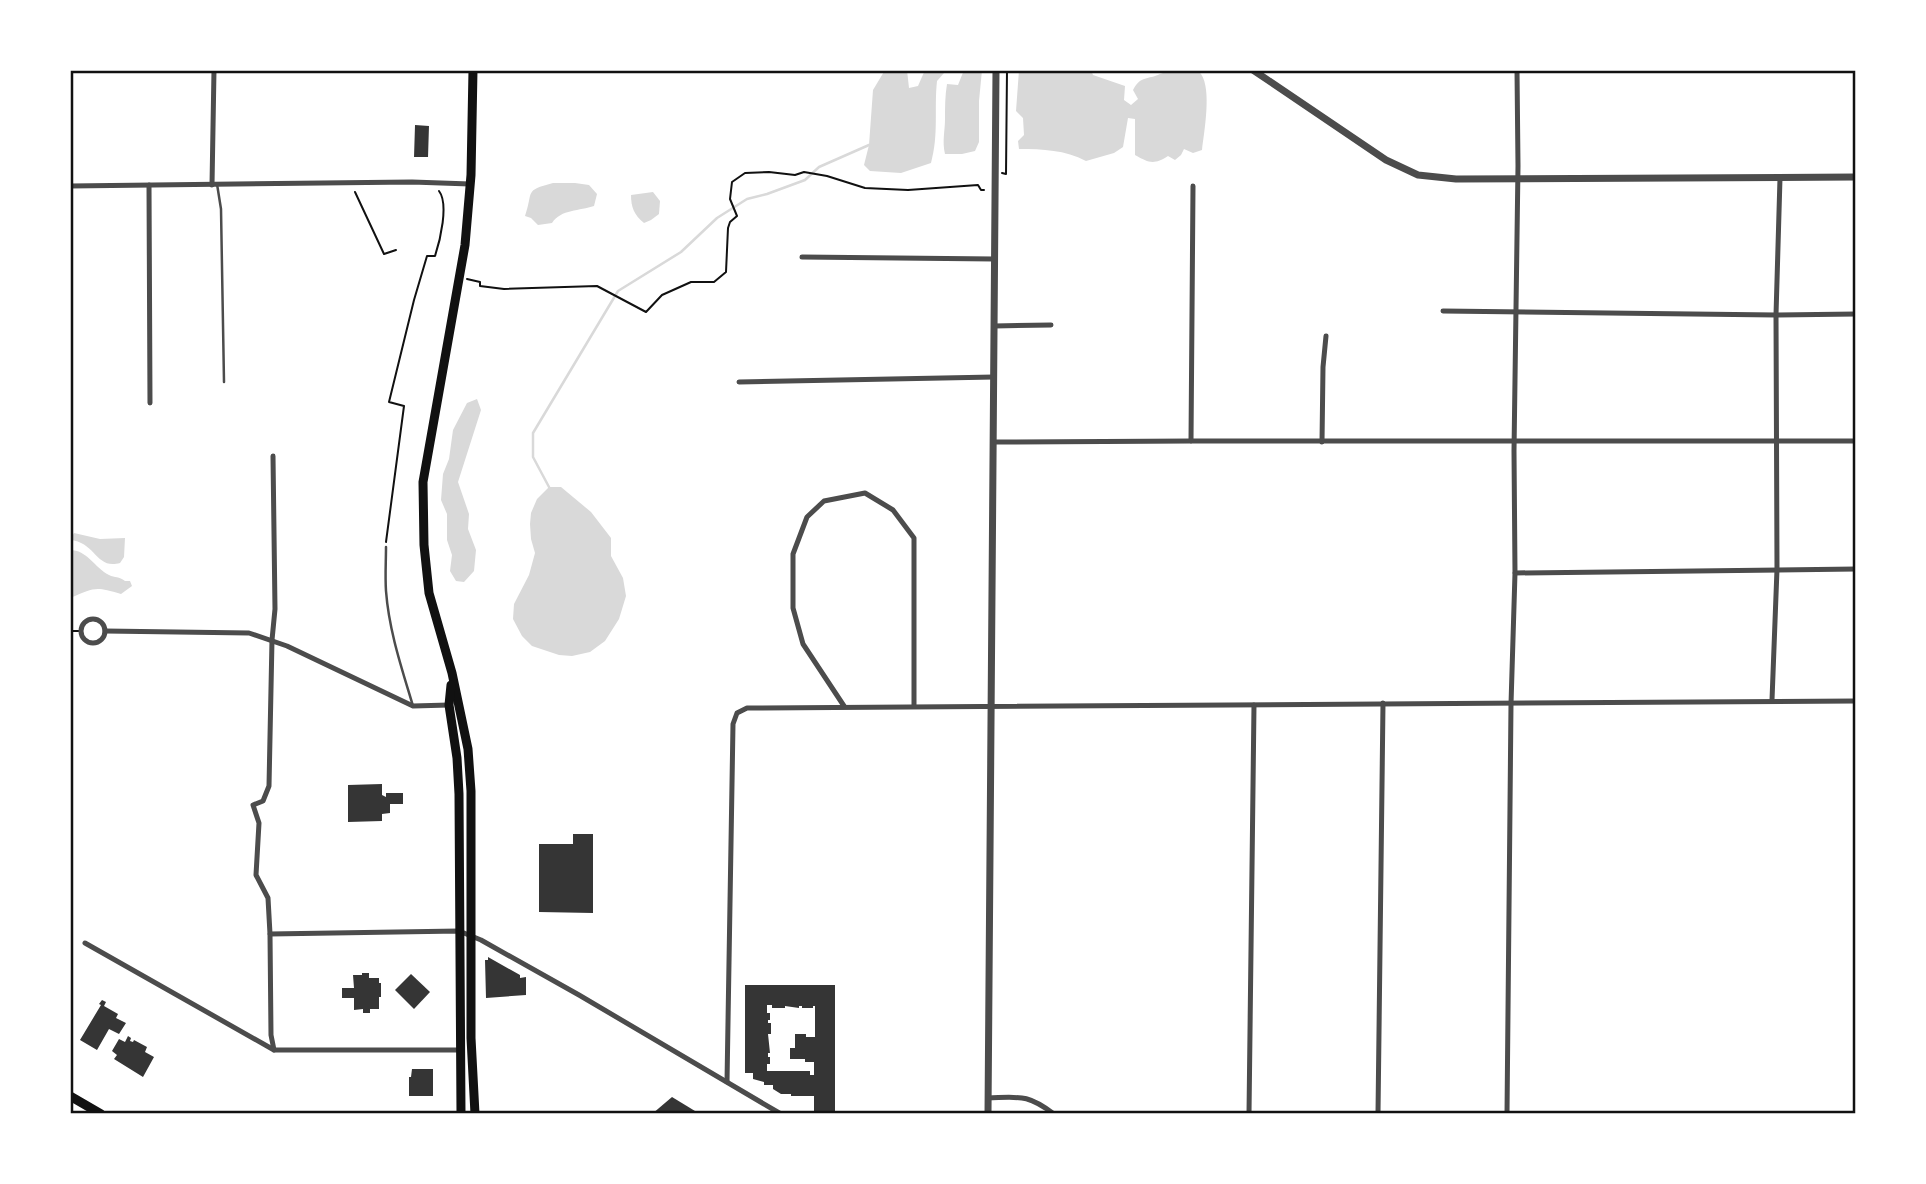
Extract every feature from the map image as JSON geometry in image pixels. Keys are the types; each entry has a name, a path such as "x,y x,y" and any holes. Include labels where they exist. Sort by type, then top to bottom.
{"main road":[{"path":"474,70 470,184 460,276 423,482 424,545 429,593 452,673 467,741 471,791 475,1114"},
{"path":"452,673 449,705 457,758 461,1114"},
{"path":"449,705 455,711 462,736 467,741"},
{"path":"460,1050 464,1051 469,1066 473,1067"},
{"path":"70,1096 101,1114"}],"street":[{"path":"214,70 214,184"},
{"path":"988,1114 996,70"},
{"path":"1253,70 1386,160 1418,174 1456,179 1856,177"},
{"path":"1507,1114 1515,573 1517,70"},
{"path":"1772,700 1777,569 1776,315 1780,177"},
{"path":"70,186 430,182 470,184"},
{"path":"149,185 150,403"},
{"path":"1191,441 1193,186"},
{"path":"802,257 994,259"},
{"path":"1443,311 1856,314"},
{"path":"994,326 1051,324"},
{"path":"1322,442 1326,336"},
{"path":"739,382 994,377"},
{"path":"994,442 1856,441"},
{"path":"274,456 275,609 269,786 263,801 253,805 259,823 256,876 268,898 271,1035 274,1050"},
{"path":"844,706 803,644 793,608 793,554 807,517 824,501 865,493 893,510 914,538 914,705"},
{"path":"1515,573 1856,569"},
{"path":"93,619 102,623 105,631 102,640 93,643 85,640 81,631 85,623 93,619"},
{"path":"105,631 249,633 272,640 413,706 449,705"},
{"path":"727,1082 733,724 737,713 747,708 1856,701"},
{"path":"1378,1114 1383,702"},
{"path":"1249,1114 1254,705"},
{"path":"270,934 459,931 579,995 782,1114"},
{"path":"85,943 274,1050 460,1050"},
{"path":"988,1098 1025,1098 1033,1100 1054,1114"}],"lane":[{"path":"214,184 221,209 224,382"},
{"path":"386,547 390,617 398,657 413,706"}],"path":[{"path":"1001,173 1006,174 1007,70"},
{"path":"473,281 480,282 480,286 504,289 597,286 646,312 662,295 691,282 714,282 726,272 728,228 737,216 730,199 732,182 745,173 795,175 804,172 865,188 908,190 978,186 984,190"},
{"path":"386,547 404,406 389,402 427,256 435,256 439,243 444,200 439,191"},
{"path":"355,192 384,254 396,250"},
{"path":"70,631 81,631"}],"shaded area":[{"path":"885,70 907,70 909,88 918,86 925,70 942,70 944,73 937,81 935,142 931,163 901,173 870,171 864,165 869,145 873,90"},
{"path":"964,70 982,70 979,142 975,151 945,154 947,84 958,85"},
{"path":"1019,70 1091,70 1093,75 1125,86 1124,100 1131,105 1138,99 1133,90 1142,80 1173,70 1198,71 1204,81 1207,100 1202,150 1193,153 1184,149 1175,160 1168,156 1155,162 1144,160 1135,155 1135,119 1128,118 1123,147 1114,153 1086,161 1054,151 1019,149 1018,141 1024,135 1023,118 1016,111"},
{"path":"553,183 589,185 597,194 594,206 560,215 552,223 538,225 525,216 531,193"},
{"path":"653,192 660,201 659,214 644,223 634,210 631,195"},
{"path":"477,399 481,410 458,482 469,514 468,529 476,550 474,571 464,582 456,581 450,571 452,555 447,540 447,514 441,500 443,474 449,459 453,430 467,403"},
{"path":"549,487 561,487 591,512 611,538 611,556 623,578 626,596 619,619 605,641 590,652 572,656 559,655 532,646 522,636 513,619 514,604 529,575 535,553 531,539 531,513 537,499"},
{"path":"74,533 100,539 125,538 124,557 120,563 106,563 85,545 70,540"},
{"path":"70,550 86,556 109,575 130,581 132,586 121,594 95,589 70,598"}],"building":[{"path":"415,125 429,126 428,157 414,157"},
{"path":"382,784 382,795 386,797 386,793 403,793 403,804 390,804 390,813 382,814 382,821 348,822 348,785"},
{"path":"573,834 593,834 593,913 539,912 539,844 573,844"},
{"path":"488,957 520,975 520,978 526,977 526,995 486,998 485,960 488,960"},
{"path":"369,973 369,978 379,978 381,983 379,1009 370,1009 370,1013 363,1013 363,1009 354,1010 354,998 342,998 342,988 354,988 353,975"},
{"path":"411,974 430,992 414,1009 395,990"},
{"path":"745,985 835,985 835,1114 814,1114 814,1096 781,1094 773,1089 773,1085 764,1085 764,1082 753,1079 753,1073 745,1073","holes":["767,1005 772,1005 772,1008 815,1006 815,1037 795,1034 795,1048 790,1048 790,1059 814,1062 814,1075 810,1075 810,1071 767,1071 767,1064 770,1064 768,1034 771,1034"]},
{"path":"102,1000 106,1002 104,1006 118,1014 116,1018 126,1023 119,1034 109,1029 97,1050 80,1040"},
{"path":"128,1036 130,1041 134,1040 147,1047 145,1052 154,1057 143,1077 114,1059 117,1055 112,1051 119,1039 125,1042"},
{"path":"412,1069 433,1069 433,1096 409,1096"},
{"path":"672,1097 695,1111 695,1114 652,1114"}],"waterway":[{"path":"549,487 533,457 533,433 618,291 681,252 717,218 747,199 805,180 819,167 869,145"}]}
